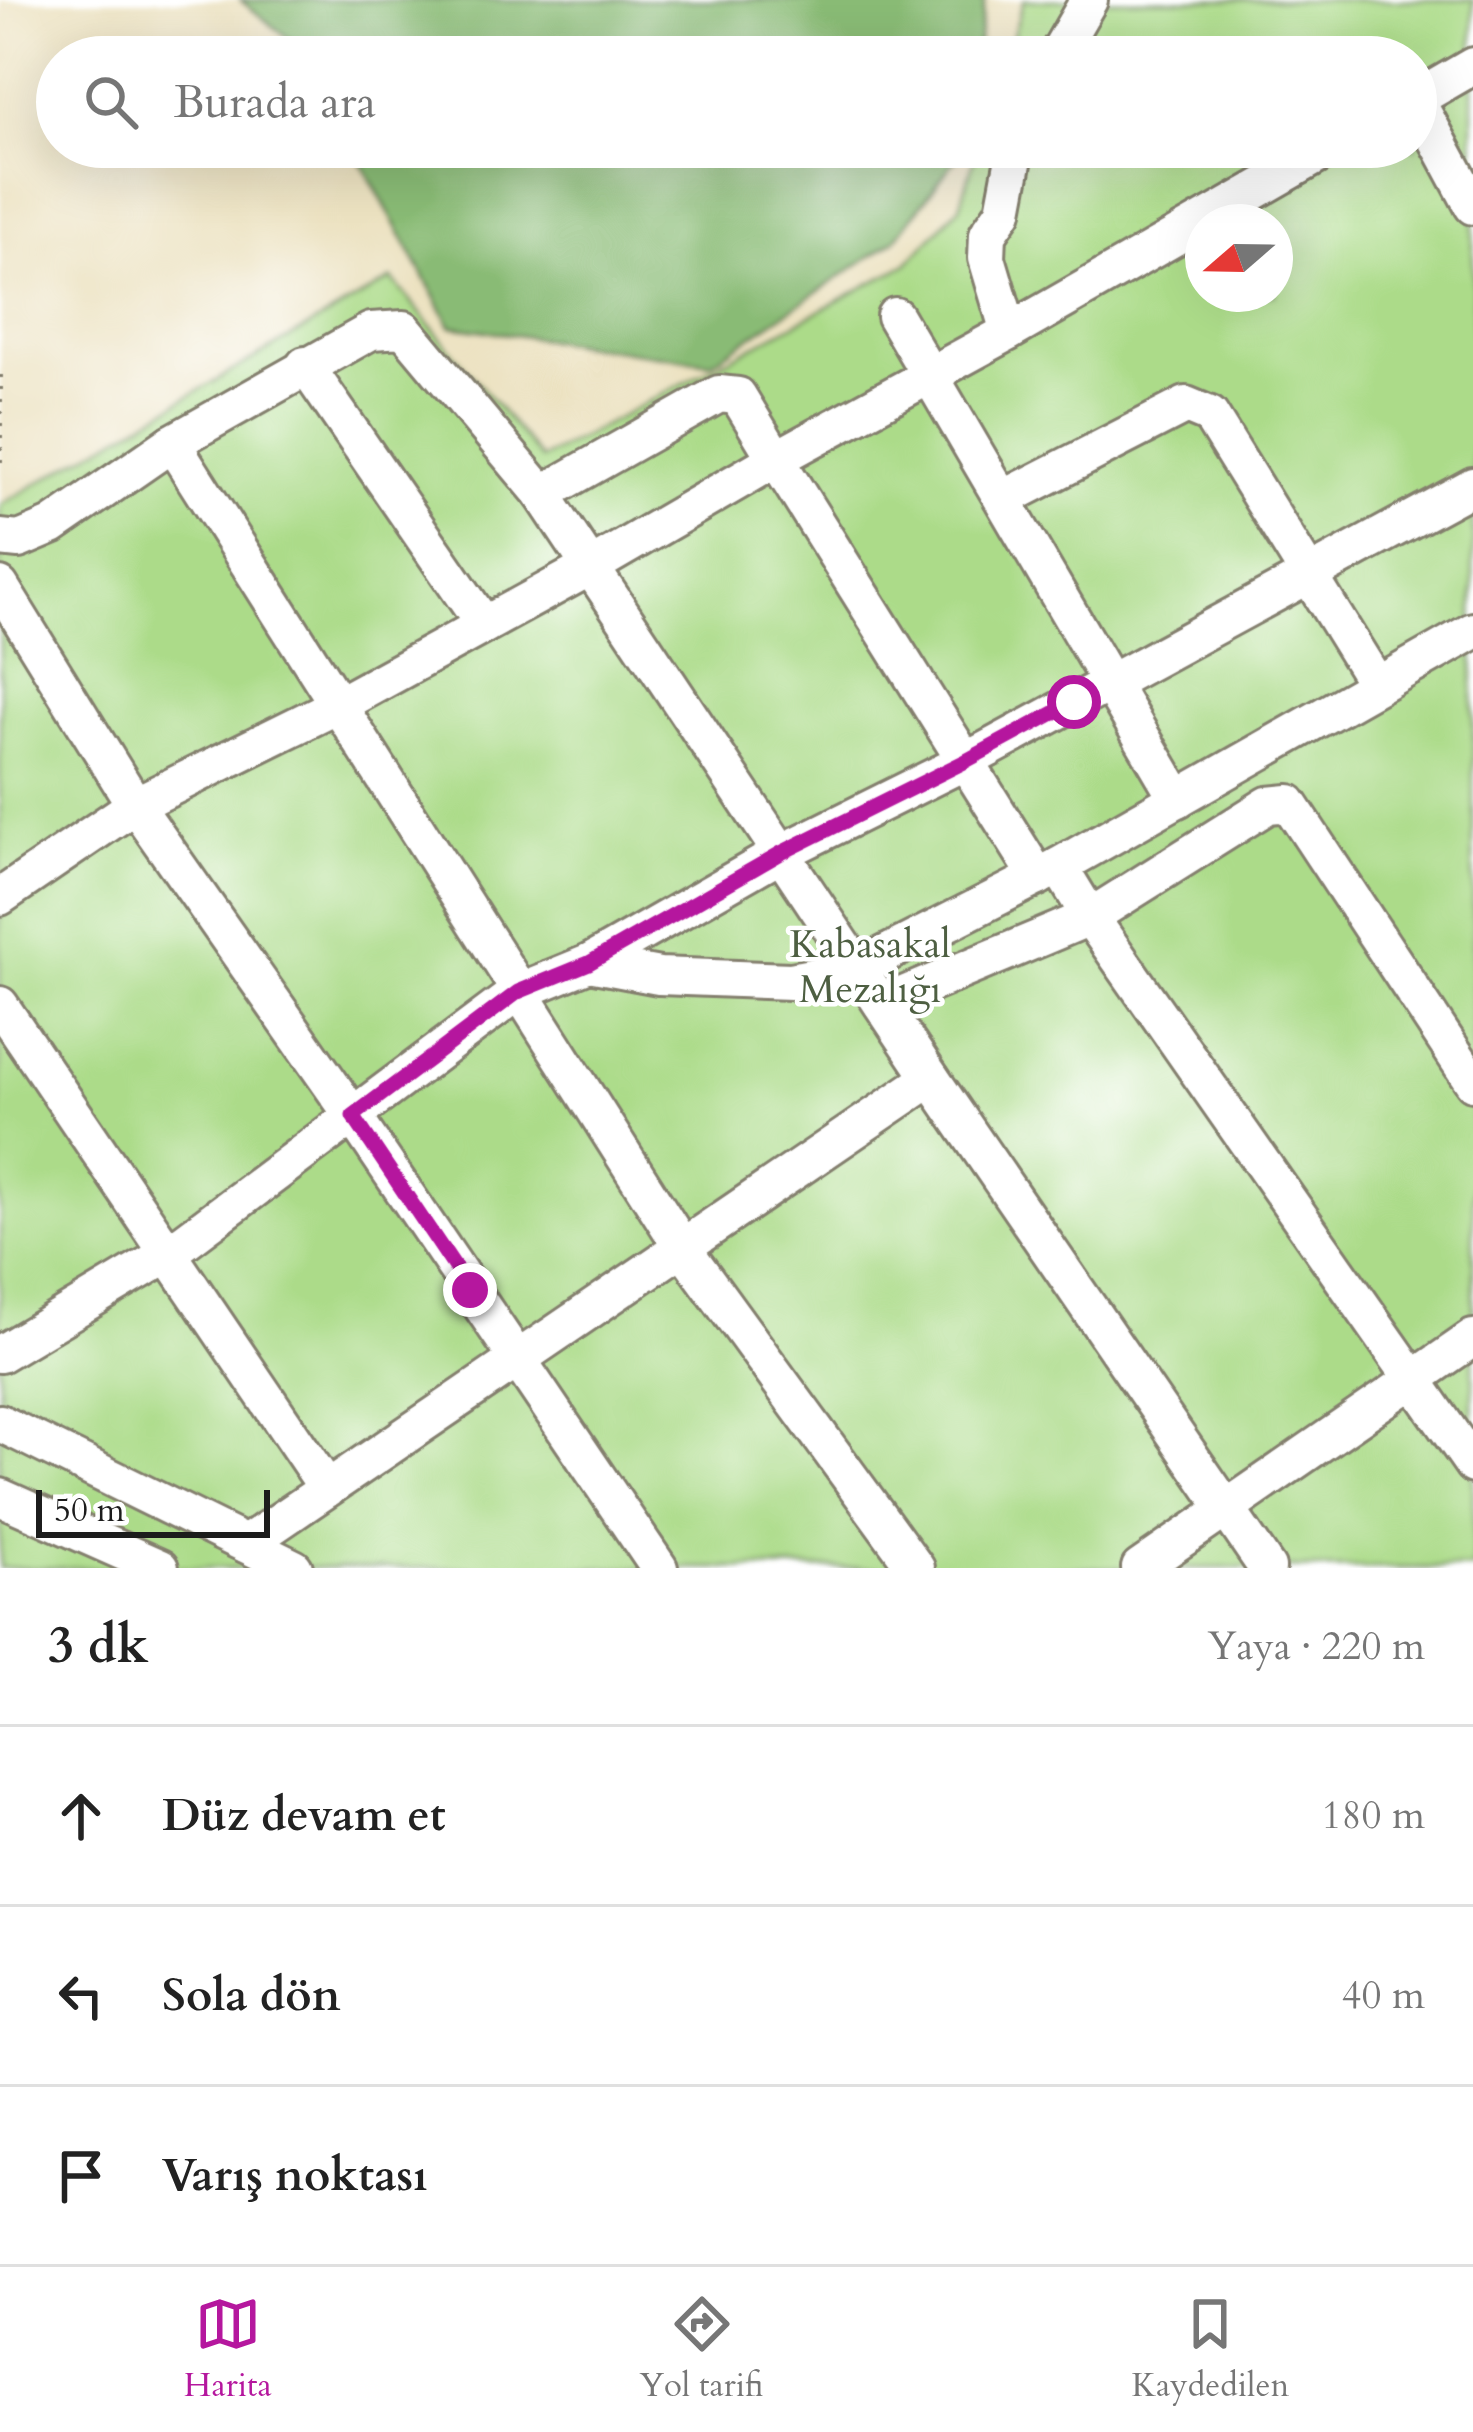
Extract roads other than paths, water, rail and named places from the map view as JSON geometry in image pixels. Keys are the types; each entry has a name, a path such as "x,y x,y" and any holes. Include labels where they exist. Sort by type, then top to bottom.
{"lane":[{"path":"1068,36 1088,0"},
{"path":"1437,87 1473,66"},
{"path":"1437,139 1473,206"},
{"path":"1009,332 987,258 988,234 1004,211 1012,168"},
{"path":"0,897 135,805 338,705 592,566 1295,168"},
{"path":"895,316 1178,799"},
{"path":"0,538 19,540 52,526 172,443 370,331 404,329 542,494 931,1078 1268,1568"},
{"path":"305,365 484,625"},
{"path":"542,494 718,394 737,396 964,762 1090,917 1473,1465"},
{"path":"1003,499 1186,405 1210,415 1377,685"},
{"path":"172,443 682,1247 916,1568"},
{"path":"0,1354 169,1253 518,992 589,963 781,853 964,762 1473,486"},
{"path":"0,586 135,805 353,1116 659,1568"},
{"path":"589,963 659,976 791,981 857,968 1049,871 1473,632"},
{"path":"882,1004 1090,917 1268,805 1289,803 1473,1082"},
{"path":"0,1005 327,1488"},
{"path":"246,1544 931,1078"},
{"path":"1140,1568 1473,1338"},
{"path":"0,1423 294,1568"},
{"path":"0,1497 160,1568"}],"park label":[{"name":"Kabasakal Mezalığı","path":"870,966"}]}
